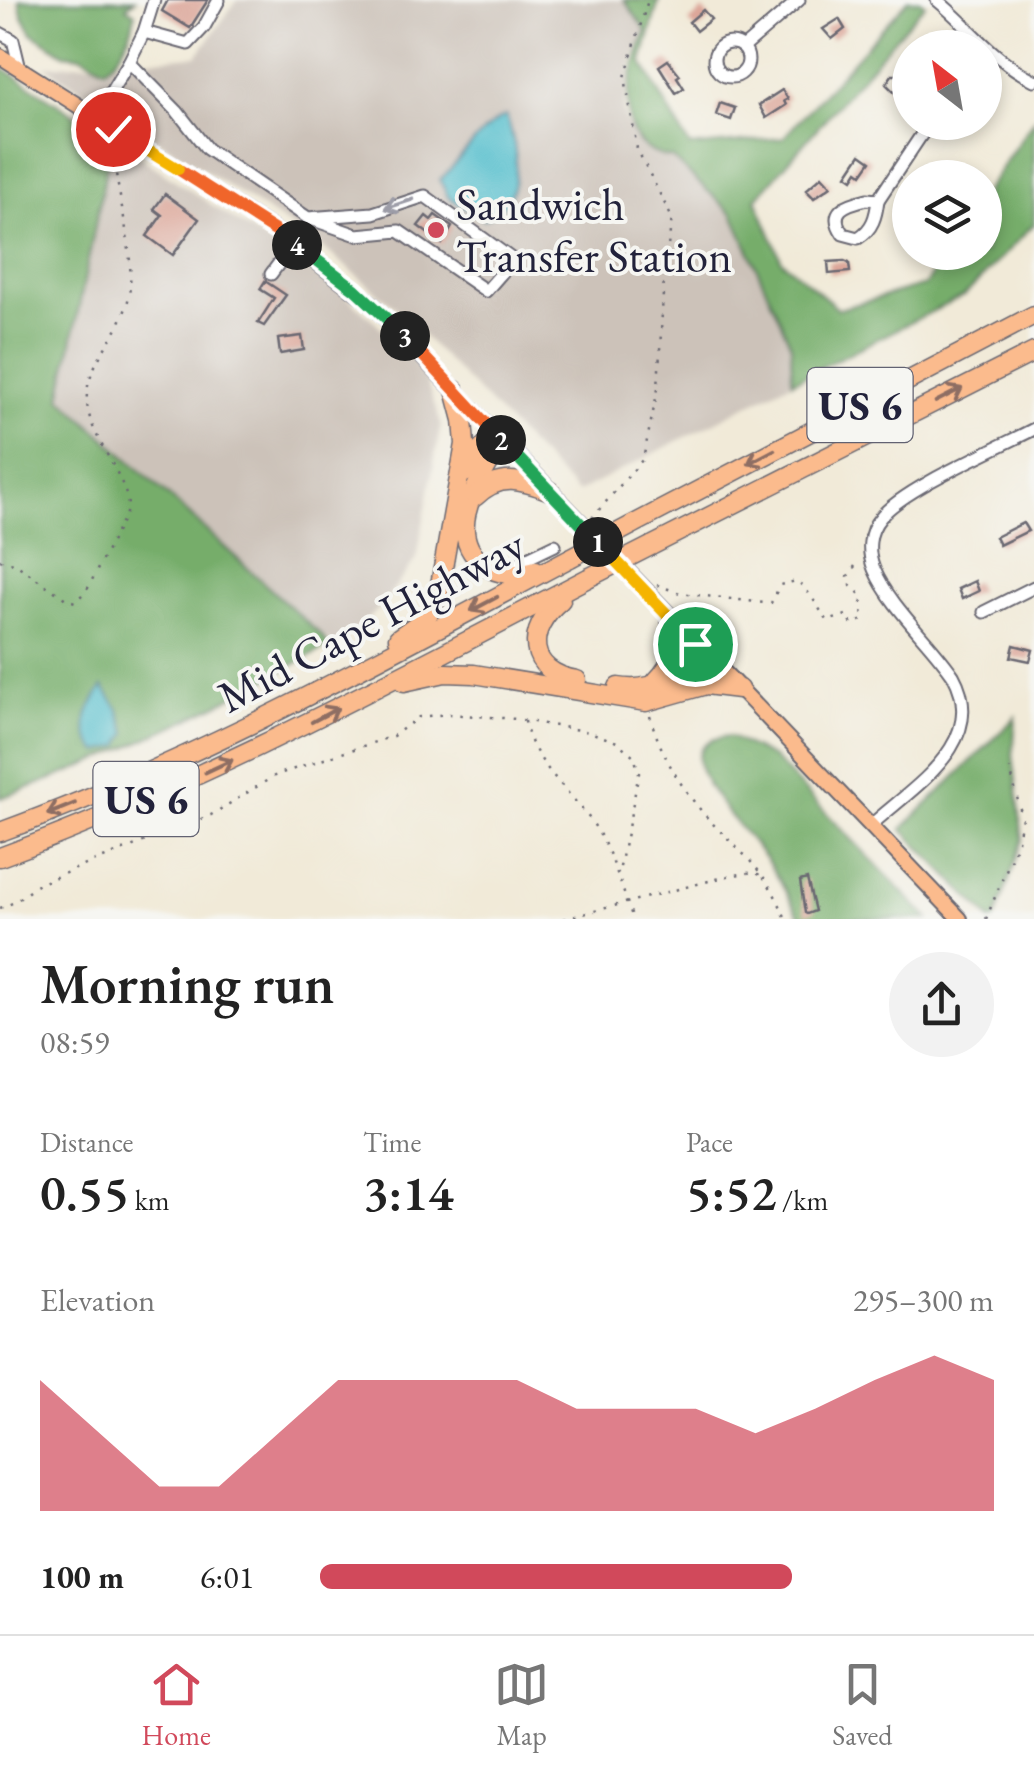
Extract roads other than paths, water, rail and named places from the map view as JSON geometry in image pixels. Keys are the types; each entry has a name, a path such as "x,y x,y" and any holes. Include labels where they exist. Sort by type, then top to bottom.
{"highway":[{"name":"Mid Cape Highway","path":"0,832 175,762 278,712 1034,312"},
{"name":"Mid Cape Highway","path":"0,857 176,787 289,734 1034,352"},
{"path":"455,390 465,436 463,498 469,548 480,562 496,572 524,573 570,558"},
{"path":"278,712 427,618 438,596 463,498 499,437"},
{"path":"463,498 502,480 519,480 550,492"},
{"path":"588,578 539,624 536,645 543,664 561,678 633,690 646,696"},
{"path":"646,696 672,658 675,644 670,618"},
{"path":"646,696 707,656"},
{"path":"675,695 707,656"},
{"path":"361,696 418,678 459,673 646,696 675,695 706,685 739,689"}],"main road":[{"path":"0,56 294,243 371,303 960,919"}],"street":[{"path":"95,118 144,32 154,0"},
{"path":"144,32 188,44 204,27 219,0"},
{"path":"744,48 798,0"},
{"path":"936,0 970,30"},
{"path":"0,33 12,40 20,69"},
{"path":"129,62 207,149 308,218 357,235 399,231 486,291 513,260 425,196 373,212 308,218"},
{"path":"1002,63 1034,80"},
{"path":"878,200 918,140"},
{"path":"271,274 294,243"},
{"path":"870,826 945,756 957,739 965,712 962,694 952,675 874,570 872,531 885,512 911,493 1034,429"},
{"path":"496,572 555,545"},
{"path":"984,612 1034,587"},
{"path":"278,712 289,734"}],"water":[{"path":"506,116 514,144 516,174 507,201 484,219 448,197 440,180 481,134"},
{"path":"103,687 118,708 127,733 120,746 98,752 86,727 92,703"}],"place":[{"name":"Sandwich Transfer Station","path":"436,230"}]}
